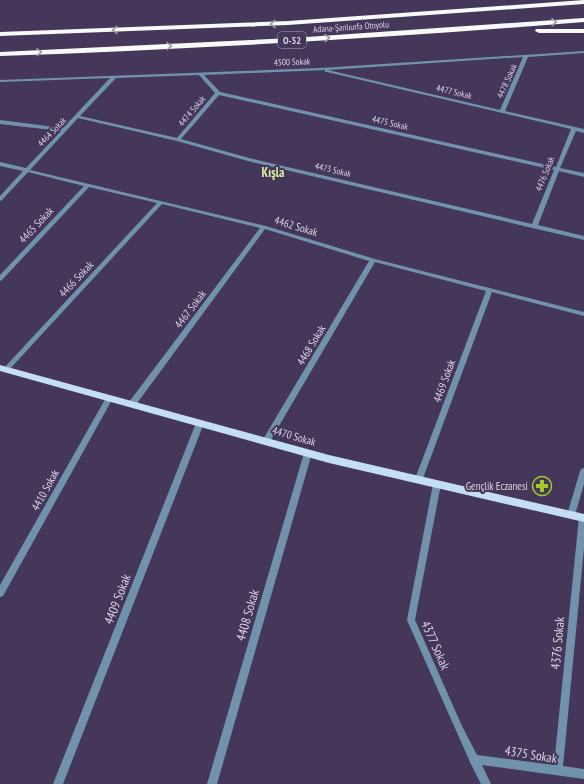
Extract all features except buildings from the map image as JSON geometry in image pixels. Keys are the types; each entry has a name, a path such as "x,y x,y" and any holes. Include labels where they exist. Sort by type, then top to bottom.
{"highway":[{"path":"382,17 518,0"},
{"name":"Adana-Şanlıurfa Otoyolu","path":"0,34 288,23 584,2"},
{"name":"Adana-Şanlıurfa Otoyolu","path":"0,54 298,40 584,20"},
{"path":"470,29 497,31 584,31"}],"main road":[{"name":"4470 Sokak","path":"3,369 308,453 583,517"}],"street":[{"name":"4500 Sokak","path":"0,81 320,69 584,52"},
{"name":"4478 Sokak","path":"502,112 526,56"},
{"name":"4477 Sokak","path":"320,69 584,131"},
{"path":"201,74 218,93"},
{"name":"4464 Sokak","path":"0,199 114,77"},
{"name":"4474 Sokak","path":"178,140 218,93"},
{"name":"4475 Sokak","path":"218,93 584,175"},
{"name":"4473 Sokak","path":"78,117 584,238"},
{"path":"0,122 64,130"},
{"name":"4476 Sokak","path":"534,227 574,128"},
{"name":"4462 Sokak","path":"0,164 87,186 264,227 373,260 584,314"},
{"name":"4465 Sokak","path":"0,279 87,186"},
{"name":"4466 Sokak","path":"3,369 160,203"},
{"name":"4467 Sokak","path":"132,404 264,227"},
{"name":"4468 Sokak","path":"266,441 373,260"},
{"name":"4469 Sokak","path":"419,480 490,290"},
{"name":"4410 Sokak","path":"0,593 109,398"},
{"name":"4409 Sokak","path":"58,784 200,423"},
{"name":"4408 Sokak","path":"212,784 308,453"},
{"path":"571,515 584,471"},
{"name":"4377 Sokak","path":"437,484 411,620 486,784"},
{"name":"4376 Sokak","path":"558,771 583,517"},
{"name":"4375 Sokak","path":"473,758 584,774"}],"place":[{"name":"Gençlik Eczanesi","path":"542,486"}],"district":[{"name":"Kışla","path":"273,172"}]}
